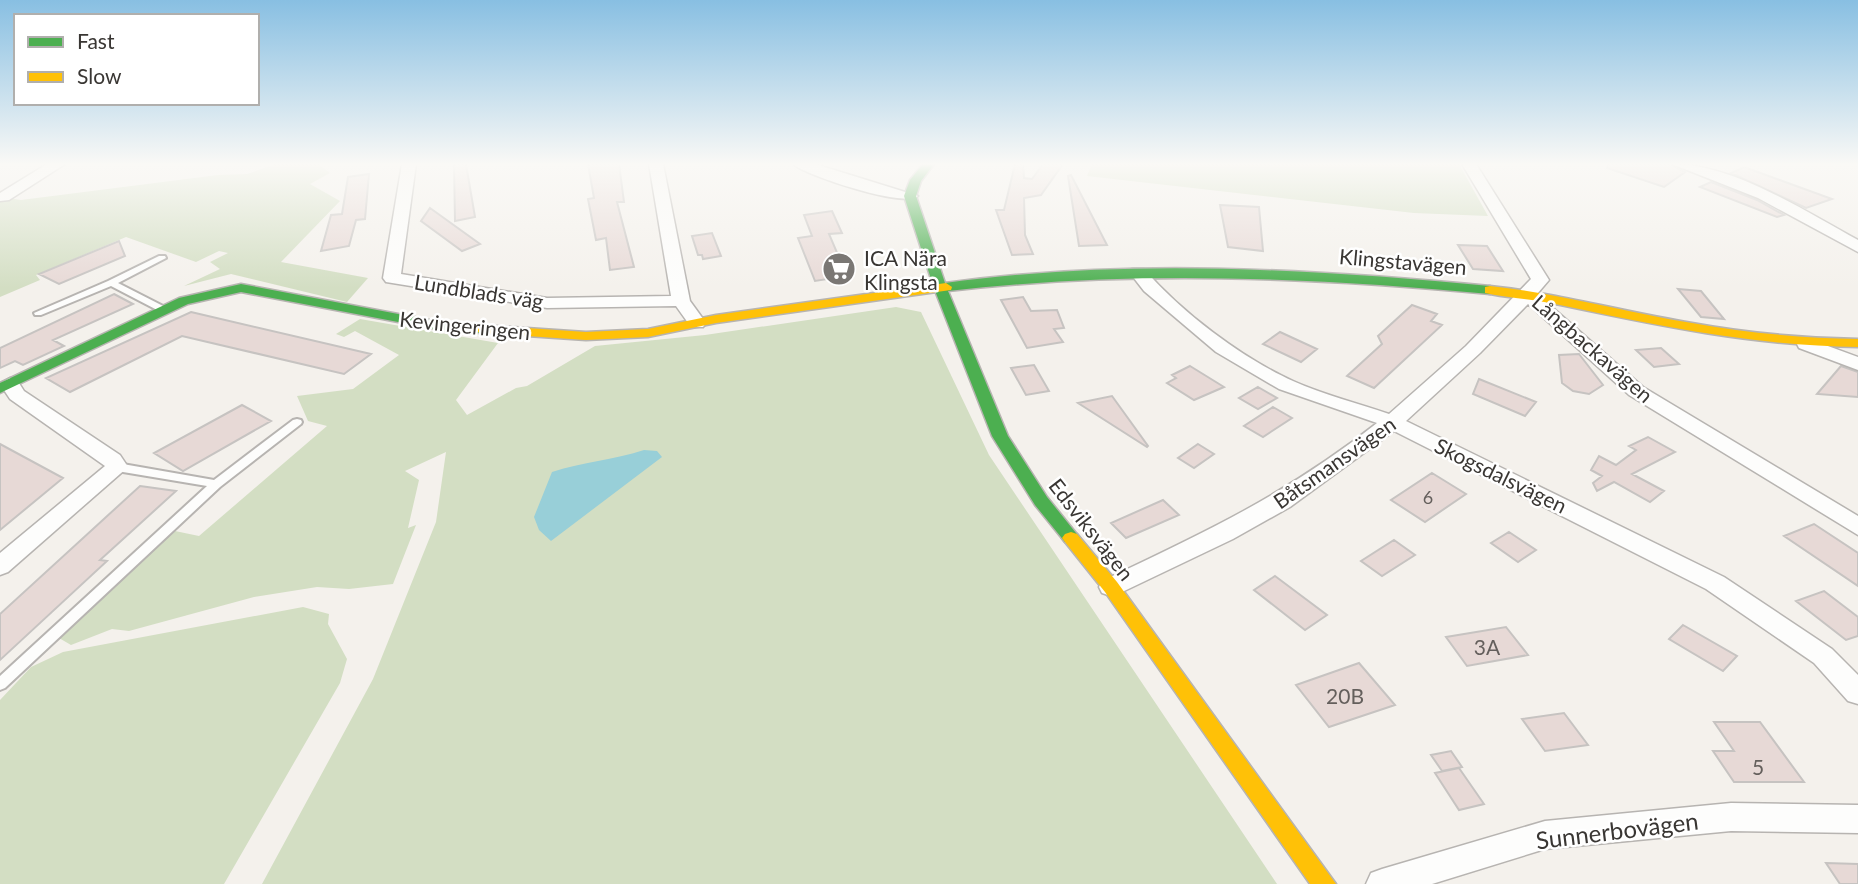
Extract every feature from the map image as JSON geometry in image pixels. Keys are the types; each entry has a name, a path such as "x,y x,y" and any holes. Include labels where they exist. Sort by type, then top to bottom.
{"street":[{"name":"Lundblads väg","path":"403,205 392,278 547,303 681,301"},
{"path":"664,205 681,301 697,323"},
{"name":"Edsviksvägen","path":"913,205 940,288 1000,436 1041,501 1111,587 1324,884"},
{"name":"Långbackavägen","path":"1495,205 1540,280 1527,294 1636,391 1858,527"},
{"path":"1782,205 1858,247"},
{"name":"Klingstavägen","path":"940,288 1080,273 1364,277 1527,294 1745,337 1806,344 1858,342"},
{"name":"Skogsdalsvägen","path":"1138,273 1150,287 1223,348 1286,385 1393,422 1716,583 1823,656 1858,693"},
{"name":"Kevingeringen","path":"117,467 113,460 5,387 193,298 241,288 440,326 586,337 648,333 697,323 940,288"},
{"name":"Båtsmansvägen","path":"1111,587 1240,526 1306,486 1393,422 1527,294"},
{"path":"1806,344 1851,361"},
{"path":"0,566 117,467"},
{"name":"Sunnerbovägen","path":"1382,884 1545,835 1731,817 1858,819"}],"lane":[{"path":"38,313 111,283 162,258"},
{"path":"111,283 164,310"},
{"path":"0,684 216,484 298,422"},
{"path":"117,467 216,484"}],"green space":[{"path":"0,205 336,205 281,262 368,278 347,302 231,274 184,286 220,269 210,262 228,253 219,251 196,262 126,237 36,275 40,280 0,297"},
{"path":"1346,205 1482,205 1488,216 1414,213"},
{"path":"896,307 921,312 989,455 1277,884 262,884 373,679 436,522 446,452 405,471 419,480 408,528 416,525 393,584 349,589 317,587 254,597 129,631 112,629 71,645 59,638 78,616 175,531 199,536 327,426 308,421 297,396 353,389 399,355 355,331 344,337 336,334 360,319 498,343 456,400 467,415 516,388 527,386 595,346 705,335"},
{"path":"303,607 329,614 328,624 347,659 340,683 224,884 0,884 0,700 31,667 63,652"}],"water":[{"path":"644,450 657,451 662,457 551,541 539,530 534,517 552,472"}],"building":[{"path":"343,205 366,205 365,219 356,220 349,246 321,251 331,215 342,214"},
{"path":"455,205 473,205 475,217 455,221"},
{"path":"589,205 618,205 634,267 610,270 606,238 596,240"},
{"path":"1005,205 1024,205 1025,235 1033,254 1012,255 996,210 1004,210"},
{"path":"1073,205 1087,205 1107,245 1079,246"},
{"path":"1220,205 1259,207 1263,251 1228,247"},
{"path":"1747,205 1766,205 1784,215 1777,217"},
{"path":"430,208 480,244 462,251 421,221"},
{"path":"832,211 842,233 829,234 847,276 815,281 798,238 812,236 804,215"},
{"path":"712,233 721,256 703,259 702,255 698,255 692,236"},
{"path":"119,241 125,256 59,284 39,274"},
{"path":"1458,245 1487,246 1503,271 1473,269"},
{"path":"1678,289 1701,291 1724,319 1701,317"},
{"path":"114,294 133,304 53,340 64,346 23,365 15,361 0,368 0,348"},
{"path":"1023,297 1031,311 1057,310 1064,328 1054,329 1063,342 1027,348 1001,300"},
{"path":"1412,305 1437,314 1431,321 1442,325 1374,388 1347,376 1382,344 1378,336"},
{"path":"191,312 371,354 344,374 182,336 70,392 46,378"},
{"path":"1280,332 1317,349 1301,362 1263,344"},
{"path":"1661,348 1679,364 1654,367 1636,350"},
{"path":"1579,354 1603,385 1589,394 1573,391 1562,383 1559,355"},
{"path":"1034,365 1049,391 1026,395 1011,368"},
{"path":"1190,366 1224,387 1194,400 1167,383 1176,378 1172,375"},
{"path":"1841,366 1858,372 1858,397 1817,394"},
{"path":"1479,379 1536,402 1525,416 1473,394"},
{"path":"1258,387 1277,398 1258,409 1239,398"},
{"path":"1112,396 1148,446 1147,447 1078,403"},
{"path":"242,405 271,421 183,471 154,453"},
{"path":"1273,407 1292,418 1263,437 1244,426"},
{"path":"1648,437 1675,452 1632,474 1664,491 1650,502 1614,482 1597,491 1593,483 1602,476 1591,470 1599,456 1616,465 1636,450 1629,446"},
{"path":"0,444 63,478 0,530"},
{"path":"1198,444 1214,454 1194,468 1178,458"},
{"path":"1432,473 1466,494 1425,522 1391,500"},
{"path":"140,486 176,491 100,560 107,561 0,660 0,614"},
{"path":"1163,500 1179,515 1126,538 1111,523"},
{"path":"1814,524 1858,553 1858,586 1784,536"},
{"path":"1509,532 1536,550 1518,562 1491,543"},
{"path":"1394,540 1415,555 1382,576 1361,561"},
{"path":"1275,576 1327,615 1305,630 1254,590"},
{"path":"1824,591 1858,617 1858,636 1846,640 1796,601"},
{"path":"1683,625 1737,656 1723,671 1669,639"},
{"path":"1506,627 1528,655 1467,666 1446,637"},
{"path":"1359,663 1395,705 1329,727 1296,685"},
{"path":"1564,713 1588,745 1545,751 1522,719"},
{"path":"1714,722 1760,722 1804,782 1734,782 1713,751 1734,751"},
{"path":"1451,751 1462,767 1442,771 1431,755"},
{"path":"1459,768 1484,804 1459,810 1435,773"},
{"path":"1826,863 1858,864 1858,884 1840,884"}],"traffic: fast":[{"path":"913,205 940,288 1000,436 1041,501 1071,538"},
{"path":"946,287 1080,275 1218,273 1356,279 1490,290"},
{"path":"0,389 184,301 241,288 440,326 480,329"}],"traffic: slow":[{"path":"480,329 586,336 648,333 716,319 946,287"},
{"path":"1490,290 1527,294 1691,328 1774,339 1858,343"},
{"path":"1071,538 1111,587 1324,884"}],"place":[{"name":"ICA Nära Klingsta","path":"839,269"}]}
